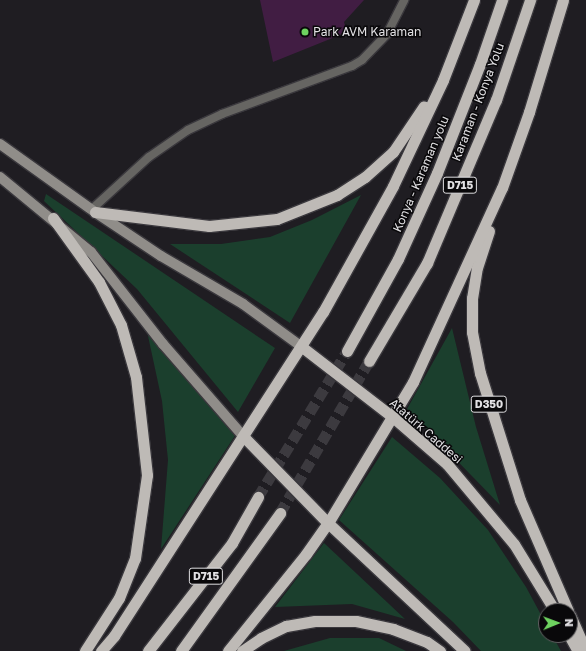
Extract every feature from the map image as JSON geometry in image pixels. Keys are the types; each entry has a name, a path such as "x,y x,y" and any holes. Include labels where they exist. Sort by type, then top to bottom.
{"highway":[{"path":"101,651 114,636 302,347 393,186 443,80 474,0"},
{"name":"Konya - Karaman yolu","path":"347,352 398,259 437,173 480,64 502,0"},
{"name":"Karaman - Konya Yolu","path":"369,361 427,263 496,100 530,0"},
{"path":"228,651 306,554 328,523 394,418 413,382 502,188 529,112 563,0"},
{"path":"93,211 209,226 277,219 308,209 365,177 393,152 443,80"},
{"name":"D350","path":"502,188 478,267 472,298 472,332 480,372 520,500 565,603"},
{"path":"53,218 98,282 121,325 136,378 147,475 135,558 119,598 85,651"},
{"name":"Atatürk Caddesi","path":"302,347 394,418 447,464 484,506 514,544 550,603"},
{"path":"243,436 328,523 465,651"},
{"name":"D715","path":"148,651 232,543 258,497"},
{"name":"D715","path":"181,651 280,513"},
{"path":"242,651 261,638 286,626 316,621 356,621 393,629 427,642 440,651"},
{"path":"578,633 586,651"}],"main road":[{"path":"0,144 93,211 243,304 302,347"},
{"path":"0,177 53,218 91,252 163,344 243,436"}],"lane":[{"path":"93,211 149,157 188,130 222,114 352,66 362,60 387,34 404,0"}],"green space":[{"path":"46,194 275,348 238,412 137,289 44,201"},
{"path":"361,195 290,323 170,244 221,244 270,237 312,220"},
{"path":"145,322 238,431 161,549 168,460 162,401"},
{"path":"452,328 476,427 500,505 407,409"},
{"path":"392,437 440,478 488,530 526,587 538,609 538,643 556,643 561,651 481,651 453,622 339,520"},
{"path":"324,543 405,619 352,604 275,607"},
{"path":"330,638 379,638 406,651 284,651"}],"building":[{"name":"Park AVM Karaman","path":"260,0 364,0 344,22 346,29 340,35 273,62"}],"tunnel":[{"path":"258,497 347,351"},
{"path":"280,513 369,361"}],"place":[{"name":"Park AVM Karaman","path":"305,32"}]}
